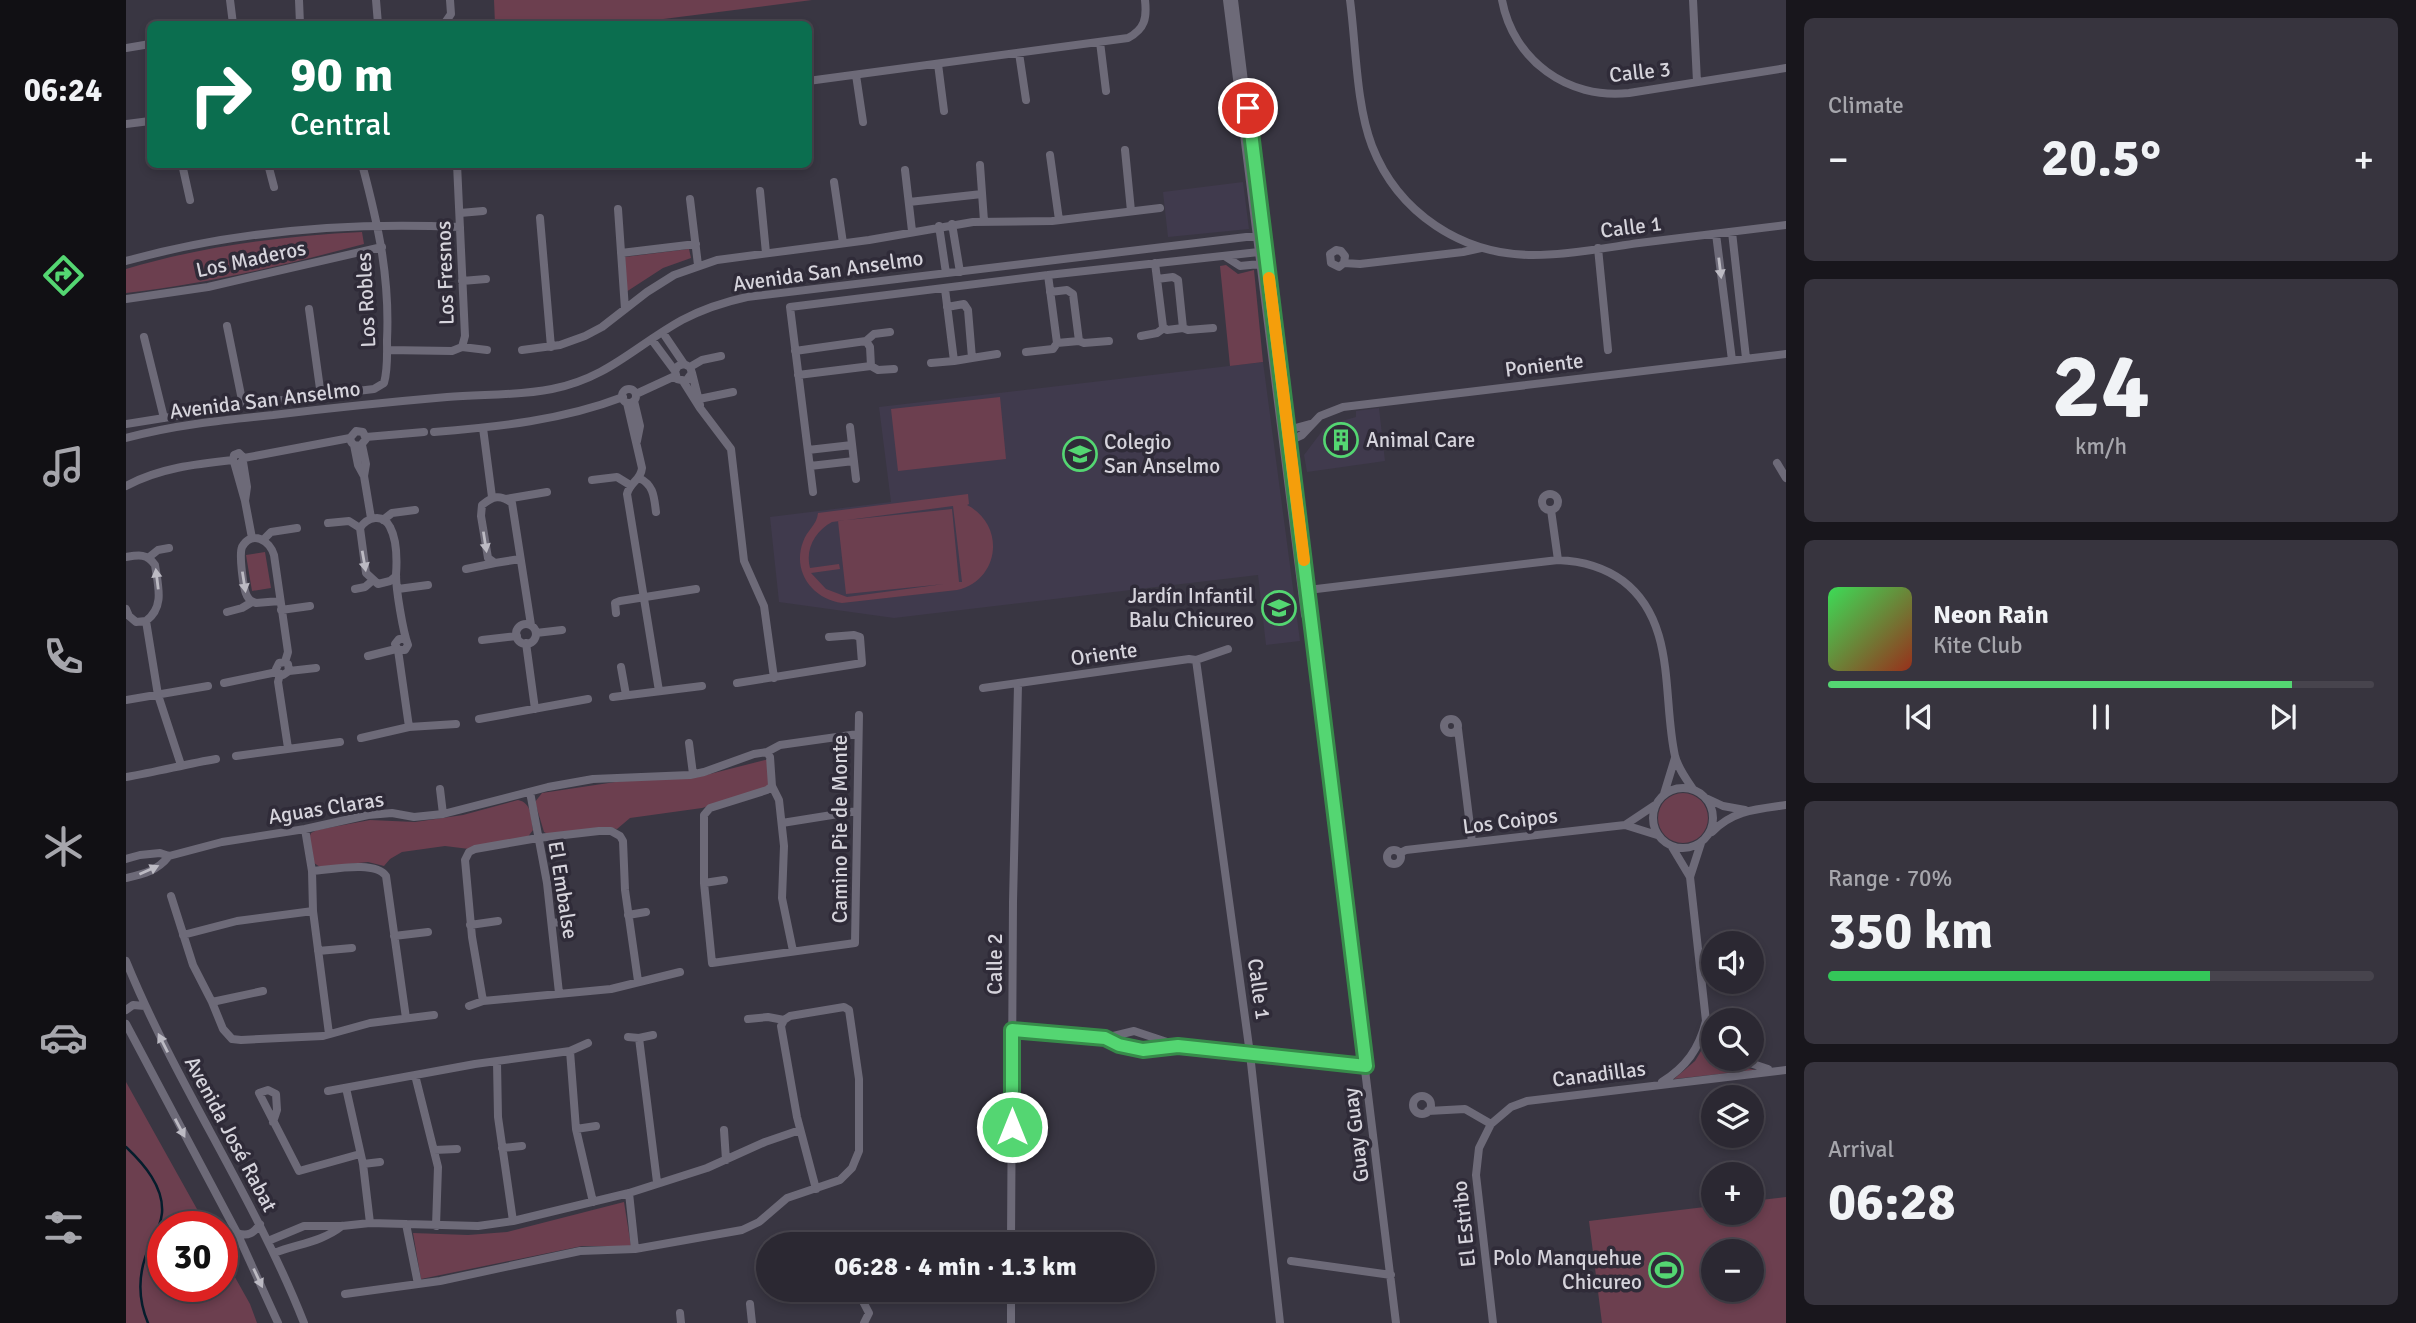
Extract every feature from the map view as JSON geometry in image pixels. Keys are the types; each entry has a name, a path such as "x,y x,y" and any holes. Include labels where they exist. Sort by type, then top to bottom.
{"street":[{"path":"230,0 233,21"},
{"path":"299,0 300,21"},
{"path":"376,0 378,21"},
{"path":"446,21 451,14 450,0"},
{"path":"812,80 1128,38 1138,32 1147,15 1145,0"},
{"name":"Guay Guay","path":"1227,0 1278,376"},
{"name":"Guay Guay","path":"1234,0 1257,181 1255,195"},
{"name":"Calle 1","path":"1350,0 1365,122 1373,148 1383,169 1404,198 1428,220 1453,236 1480,248 1531,255 1786,225"},
{"name":"Calle 3","path":"1502,0 1510,28 1525,51 1542,69 1571,85 1594,93 1612,94 1786,68"},
{"path":"1693,0 1697,82"},
{"path":"1100,42 1106,91"},
{"path":"126,48 147,44"},
{"path":"1019,53 1026,100"},
{"path":"938,64 944,111"},
{"path":"856,75 863,122"},
{"path":"126,124 147,121"},
{"path":"1125,150 1131,211"},
{"path":"1050,155 1059,220"},
{"path":"980,165 984,222"},
{"path":"184,168 190,200"},
{"path":"269,168 274,187"},
{"name":"Los Robles","path":"126,424 380,387 386,377 388,309 382,247 363,168"},
{"name":"Los Fresnos","path":"387,350 452,351 461,347 465,336 457,168"},
{"path":"905,170 912,232"},
{"path":"834,182 843,243"},
{"path":"760,191 766,253"},
{"path":"909,202 982,194"},
{"path":"690,199 698,265"},
{"path":"522,350 551,347 585,336 602,327 663,282 698,265 939,226 1059,220 1160,208"},
{"path":"618,209 625,309"},
{"path":"460,213 483,211"},
{"path":"540,218 551,347"},
{"name":"Los Maderos","path":"126,261 162,251 321,228 377,225 460,227"},
{"path":"952,225 960,272"},
{"path":"939,226 946,274"},
{"path":"1732,232 1746,358"},
{"path":"1716,234 1732,360"},
{"name":"Guay Guay","path":"1260,236 1259,252 1287,436 1310,654 1321,693"},
{"name":"Avenida San Anselmo","path":"126,438 174,427 237,419 551,389 598,375 704,310 736,300 1260,236"},
{"path":"621,253 695,244"},
{"name":"Los Maderos","path":"126,299 208,287 382,247"},
{"name":"Calle 1","path":"1345,263 1356,265 1480,248"},
{"path":"1598,248 1608,351"},
{"path":"813,492 790,307 1259,252"},
{"path":"1226,257 1240,266 1261,264"},
{"path":"1155,263 1164,328"},
{"path":"1048,275 1057,343"},
{"path":"1157,279 1173,277 1178,280 1183,328"},
{"path":"462,281 486,279"},
{"path":"945,289 954,361"},
{"path":"1051,292 1067,290 1073,294 1079,341"},
{"path":"947,307 964,304 968,310 972,358"},
{"path":"309,309 321,396"},
{"path":"227,326 243,405"},
{"path":"1141,336 1157,333 1164,328 1213,328"},
{"path":"795,351 866,341 874,334 890,332"},
{"path":"663,333 689,368 699,404"},
{"path":"144,337 164,418"},
{"path":"652,341 731,449 744,561 764,606 774,678"},
{"path":"866,341 870,346 871,366"},
{"path":"1026,352 1052,349 1057,343 1109,341"},
{"path":"461,347 486,350"},
{"path":"931,363 997,354"},
{"name":"Poniente","path":"1287,436 1325,413 1350,406 1786,354"},
{"path":"678,376 678,366 689,368 702,360 721,356"},
{"path":"798,375 871,366 878,370 894,369"},
{"path":"435,432 483,428 564,415 630,399 678,376 689,379 689,368"},
{"path":"699,404 733,392"},
{"path":"630,399 631,428 637,441 642,468 639,478 630,485 627,494 659,691"},
{"path":"850,427 856,479"},
{"path":"483,428 492,497"},
{"path":"244,460 424,432"},
{"path":"358,441 358,465 364,476 371,518"},
{"path":"808,450 852,445"},
{"path":"245,501 247,493 244,460 239,453 234,455 233,461 252,538"},
{"path":"126,486 152,474 169,470 233,461"},
{"path":"810,466 854,461"},
{"path":"1777,463 1786,478"},
{"path":"592,480 617,477 630,485"},
{"path":"639,478 646,481 652,489 656,512"},
{"path":"495,563 488,558 481,516 482,505 492,497 506,499 547,492"},
{"path":"506,499 512,503 533,629 532,641 526,643 520,641 517,636 517,629 522,625 533,629 562,629"},
{"path":"383,520 391,513 415,510"},
{"path":"1551,510 1558,560"},
{"path":"368,656 403,651 407,647 392,531 389,524 383,520 371,518 360,528 366,573 377,584 383,584 396,576"},
{"path":"328,523 349,521 360,528"},
{"path":"264,540 271,532 297,528"},
{"path":"252,602 245,589 240,553 243,545 252,538 264,540 272,547 288,652 287,666"},
{"name":"Guay Guay","path":"1299,540 1321,693 1396,1323"},
{"path":"148,558 158,550 169,548"},
{"path":"126,557 138,555 148,558 155,565 159,599 157,611 146,621 126,624"},
{"path":"466,569 520,559"},
{"path":"1308,590 1558,560 1584,563 1604,570 1629,586 1647,607 1660,637 1675,758 1693,789 1706,799 1723,806 1745,810 1786,805"},
{"path":"355,589 365,587 372,581"},
{"path":"398,589 428,585"},
{"path":"616,613 615,603 696,589"},
{"path":"227,612 252,602 310,606"},
{"path":"126,609 136,622"},
{"path":"146,621 158,695 181,765"},
{"path":"482,640 517,636"},
{"path":"737,683 862,663 860,637 829,637"},
{"path":"526,643 536,709"},
{"name":"Oriente","path":"983,688 1196,660 1228,649"},
{"path":"397,650 408,727"},
{"name":"Calle 1","path":"1196,660 1250,1054 1280,1323"},
{"path":"288,748 276,666 282,661 287,666 316,668"},
{"path":"621,667 626,695"},
{"path":"224,683 279,673"},
{"name":"Calle 2","path":"1012,1232 1012,1030 1018,685"},
{"path":"126,700 208,686"},
{"path":"613,697 702,686"},
{"path":"479,719 588,699"},
{"name":"Camino Pie de Monte","path":"793,951 855,943 859,715"},
{"path":"361,738 408,727 456,724"},
{"path":"1458,729 1472,842"},
{"name":"Aguas Claras","path":"126,859 160,853 169,856 222,842 305,829 368,815 392,813 414,817 443,814 593,779 694,774 767,752 780,745 858,734"},
{"path":"236,755 340,742"},
{"path":"689,743 694,774"},
{"path":"767,752 770,757 772,786 779,800 782,823 782,898 793,951 712,963 704,883 703,819 710,808 772,786"},
{"path":"126,777 170,770 216,758"},
{"path":"1675,758 1664,794 1655,805 1652,820 1657,835 1672,847 1689,877 1704,1008"},
{"path":"1664,794 1679,788 1693,789"},
{"path":"440,789 443,814"},
{"name":"El Embalse","path":"530,792 552,923 559,993"},
{"path":"1689,877 1713,817 1706,799"},
{"name":"Los Coipos","path":"1625,825 1655,805"},
{"path":"1672,847 1687,848 1745,810"},
{"path":"782,823 857,811"},
{"name":"Los Coipos","path":"1400,853 1406,850 1625,825 1657,835"},
{"path":"305,829 329,1034"},
{"path":"483,1001 470,925 464,866 466,856 475,849 538,838 608,831 619,834 623,841 628,915 638,981"},
{"name":"Aguas Claras","path":"126,878 147,873 163,864 169,856"},
{"path":"312,871 372,867 386,876 406,1018"},
{"path":"704,883 724,880"},
{"path":"171,896 193,965 223,1029 236,1040 297,1039 370,1023 434,1015"},
{"path":"183,934 237,921 313,911"},
{"path":"628,915 646,912"},
{"path":"470,925 499,921"},
{"path":"552,923 570,921"},
{"path":"394,936 428,932"},
{"path":"318,951 352,948"},
{"name":"Avenida José Rabat","path":"126,961 145,1006 260,1224 304,1323"},
{"path":"469,1006 483,1001 611,989 680,972"},
{"path":"212,1002 262,991"},
{"path":"126,1010 136,1005 145,1006"},
{"path":"345,1294 418,1284 580,1251 635,1249 747,1228 765,1218 787,1199 816,1189 845,1177 855,1163 859,1151 859,1079 850,1013 842,1006 790,1016 784,1020 781,1029 800,1130 816,1189"},
{"path":"748,1019 768,1017 784,1020"},
{"name":"Avenida José Rabat","path":"126,1024 225,1211"},
{"path":"1012,1030 1105,1038 1134,1031 1178,1046 1366,1066"},
{"path":"1658,1085 1675,1074 1690,1059 1701,1033"},
{"path":"628,1037 653,1035"},
{"path":"639,1038 657,1182"},
{"path":"1105,1038 1119,1045 1143,1050 1178,1046"},
{"path":"328,1091 475,1064 570,1051 588,1043"},
{"path":"570,1051 576,1129 593,1202"},
{"path":"497,1062 498,1118 513,1221"},
{"path":"1764,1068 1774,1071"},
{"name":"Canadillas","path":"1491,1124 1511,1107 1527,1101 1786,1070"},
{"path":"415,1075 438,1167 436,1226"},
{"path":"346,1088 363,1164 370,1223"},
{"path":"1428,1111 1465,1109 1491,1124"},
{"path":"274,1122 299,1171 360,1154"},
{"name":"El Estribo","path":"1491,1124 1479,1148 1476,1175 1493,1323"},
{"path":"576,1129 596,1126"},
{"path":"724,1130 726,1160"},
{"path":"268,1241 304,1226 370,1223 478,1227 513,1221 629,1193 707,1168 765,1142 800,1130"},
{"path":"502,1148 523,1146"},
{"path":"434,1150 457,1149"},
{"path":"363,1164 380,1162"},
{"path":"629,1193 635,1249"},
{"path":"238,1233 251,1234 260,1224"},
{"path":"406,1224 418,1284"},
{"path":"274,1254 324,1238 341,1226"},
{"name":"Avenida José Rabat","path":"238,1235 278,1323"},
{"path":"1291,1261 1391,1275"},
{"path":"863,1302 869,1313 864,1323"},
{"path":"1011,1302 1011,1323"},
{"path":"750,1304 752,1323"},
{"path":"680,1313 681,1323"}],"shaded area":[{"path":"494,0 812,0 648,21 495,21"},
{"path":"1243,182 1249,229 1168,237 1163,192"},
{"path":"362,232 364,244 334,252 216,279 126,293 126,269 155,261 243,243"},
{"path":"689,249 691,258 663,268 626,292 625,257"},
{"path":"1226,265 1238,274 1254,270 1263,362 1230,366 1220,266"},
{"name":"Colegio San Anselmo","path":"1263,362 1300,641 1266,645 1258,575 894,618 779,602 770,517 891,502 879,407"},
{"path":"1000,397 1006,459 898,471 891,409"},
{"path":"1379,408 1385,461 1307,472 1304,455 1323,430 1331,424 1356,417 1356,411"},
{"path":"968,494 967,505 980,514 988,525 993,551 982,575 957,590 842,603 814,590 803,573 800,553 807,534 818,513","holes":["953,506 962,582 959,582 952,509 846,520","838,521 846,594 944,584 847,597 826,589 811,573 840,569 839,564 810,568 810,547 821,530"]},
{"path":"265,552 271,588 252,591 246,555"},
{"path":"767,760 770,788 702,808 630,818 617,829 550,835 544,832 535,802 542,793 622,781 706,775"},
{"path":"1673,794 1693,794 1707,808 1707,828 1693,842 1673,842 1659,828 1659,808"},
{"path":"518,800 526,804 531,816 533,830 527,838 469,849 445,846 402,852 384,866 368,862 320,867 314,863 309,838 311,833 317,830 370,820 415,822 463,815"},
{"path":"1701,1051 1701,1071 1746,1071 1674,1079 1695,1061"},
{"path":"126,1082 198,1211 147,1211 147,1302 238,1302 238,1283 257,1323 126,1323"},
{"name":"Polo Manquehue Chicureo","path":"1786,1197 1786,1323 1602,1323 1589,1221 1701,1207 1701,1225 1764,1225 1764,1200"},
{"path":"624,1202 631,1246 582,1246 421,1279 413,1233 468,1235 507,1232"}],"waterway":[{"path":"126,1147 152,1177 162,1203 161,1221 141,1273 142,1303 148,1323"}],"slow traffic":[{"path":"1269,278 1304,560"}],"place":[{"name":"Animal Care","path":"1341,440"},
{"name":"Colegio San Anselmo","path":"1080,454"},
{"name":"Jardín Infantil Balu Chicureo","path":"1279,608"},
{"name":"Polo Manquehue Chicureo","path":"1666,1270"}],"route":[{"path":"1012,1127 1012,1030 1105,1038 1119,1045 1143,1050 1178,1046 1366,1066 1248,108"}]}
